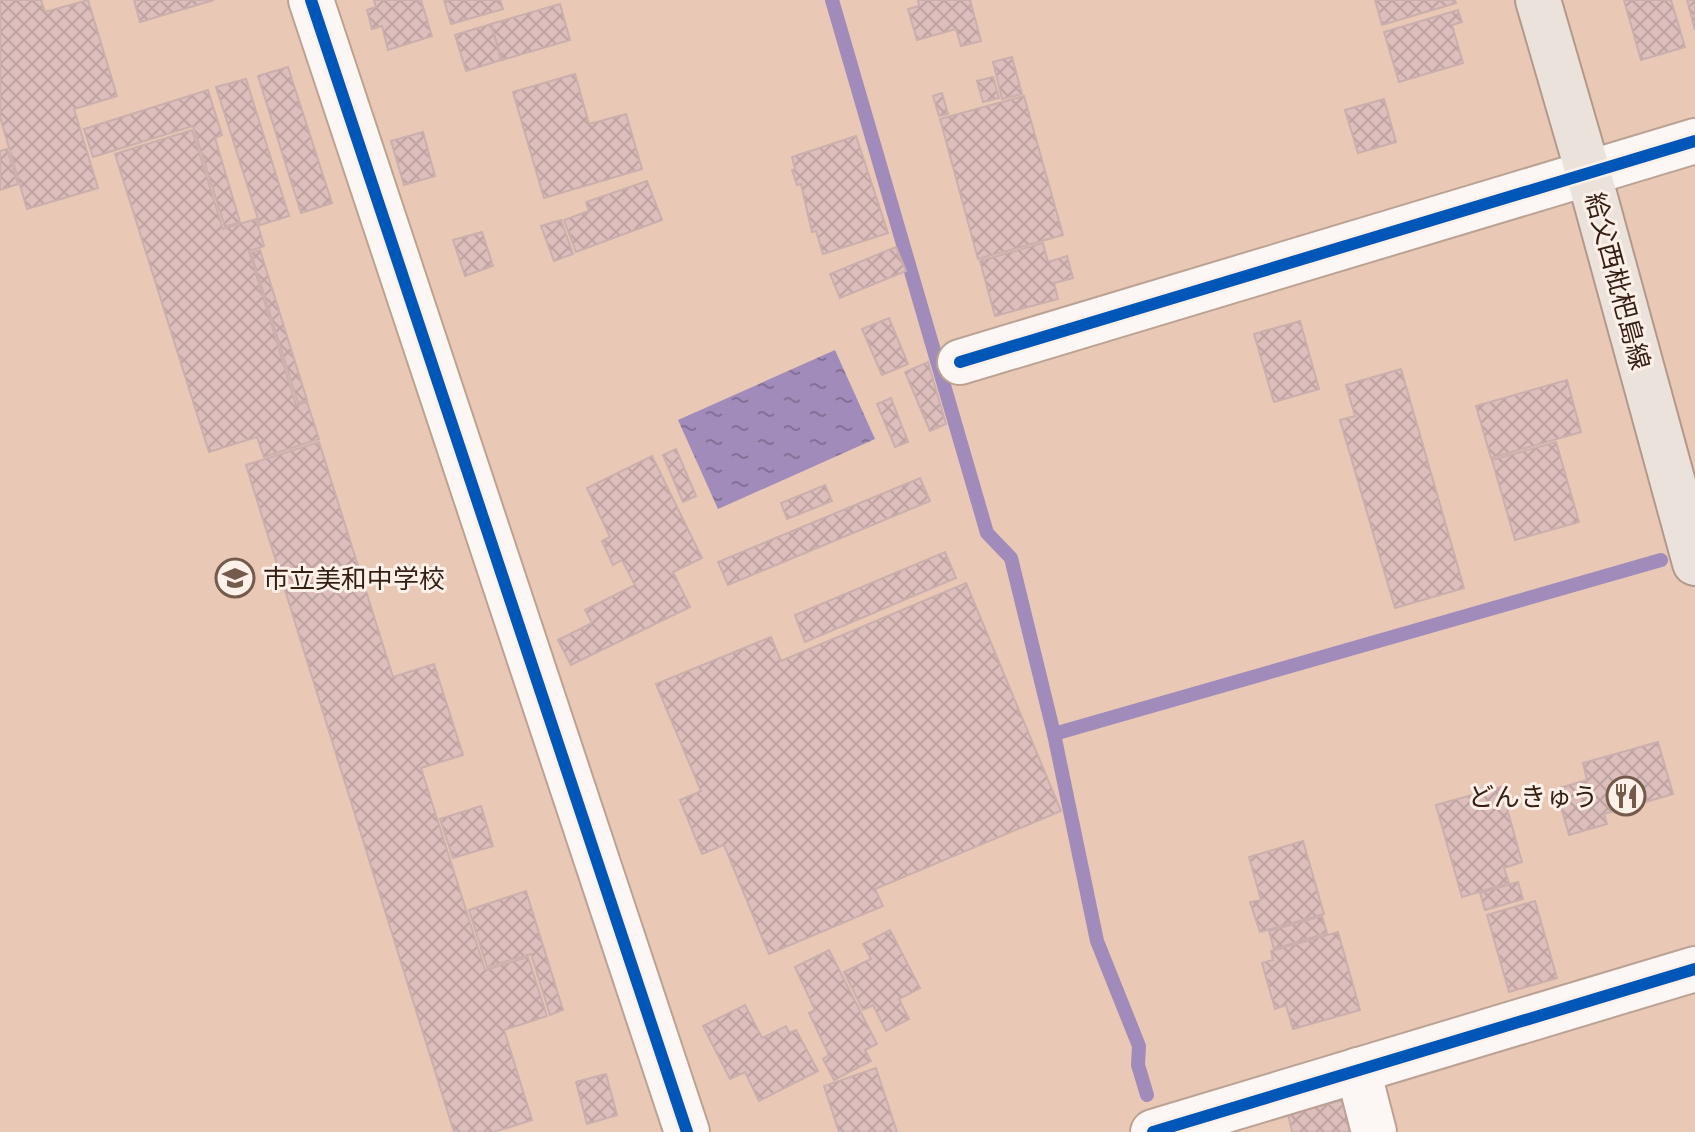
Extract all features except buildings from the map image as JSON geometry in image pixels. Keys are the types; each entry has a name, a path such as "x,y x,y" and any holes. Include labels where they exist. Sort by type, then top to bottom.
{"main road":[{"name":"給父西枇杷島線","path":"1538,0 1695,563"}],"street":[{"path":"311,0 687,1132"},
{"path":"960,362 1695,141"},
{"path":"1153,1132 1695,969"},
{"path":"1358,1070 1374,1132"}],"water":[{"path":"835,350 875,439 718,509 678,420"}],"waterway":[{"path":"832,0 987,533 1011,558 1054,734 1097,941 1139,1046 1138,1065 1147,1095"},
{"path":"1054,734 1661,560"}],"cycle path":[{"path":"311,0 687,1132"},
{"path":"960,362 1695,141"},
{"path":"1153,1132 1695,969"}],"place":[{"name":"市立美和中学校","path":"235,578"},
{"name":"どんきゅう","path":"1626,796"}]}
